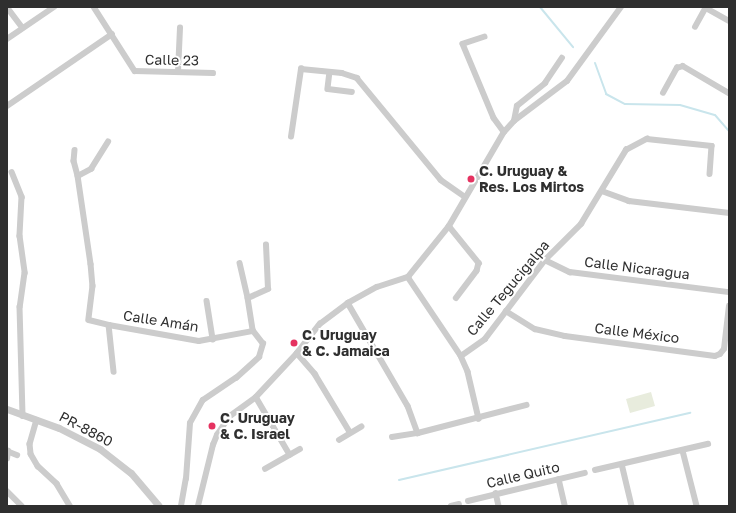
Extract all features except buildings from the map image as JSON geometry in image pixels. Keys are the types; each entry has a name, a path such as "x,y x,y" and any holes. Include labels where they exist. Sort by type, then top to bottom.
{"street":[{"path":"7,7 23,28"},
{"path":"7,39 54,7"},
{"name":"Calle 23","path":"94,7 135,71 213,73"},
{"path":"198,506 213,445 217,434 230,416 256,397 297,353 320,324 348,303 377,287 408,277 449,226 504,132 514,121 567,82 621,7"},
{"path":"694,27 706,8 729,21"},
{"path":"178,72 180,28"},
{"path":"7,106 112,34"},
{"path":"484,37 463,44 494,118 504,132"},
{"path":"514,121 517,106 545,83 562,58"},
{"path":"663,92 677,68 683,66 729,93"},
{"path":"291,137 301,69 330,72 357,78 441,180 465,197"},
{"path":"330,72 328,89 352,92"},
{"name":"Calle Tegucigalpa","path":"461,356 485,338 545,260 581,224 626,150 647,139 712,146 710,174"},
{"path":"75,150 74,161 78,176 91,169 108,142"},
{"path":"12,172 22,197 20,236 25,273 20,307 23,416"},
{"name":"Calle Amán","path":"78,176 92,271 93,286 89,320 199,341 213,340 253,331"},
{"path":"602,191 629,201 729,213"},
{"path":"449,226 478,263 477,271 457,298"},
{"path":"248,298 268,289 266,245"},
{"name":"Calle Nicaragua","path":"545,260 570,272 729,292"},
{"path":"181,506 186,478 190,423 203,400 236,378 259,356 263,344 253,331 248,298 240,263"},
{"path":"408,277 461,356 468,372 479,419"},
{"path":"207,301 213,340"},
{"path":"348,303 408,406 418,433"},
{"name":"Calle México","path":"506,311 535,329 565,336 715,356 720,354 724,349 729,306"},
{"path":"109,325 114,372"},
{"path":"297,353 315,374 350,432"},
{"path":"256,397 290,456"},
{"path":"392,437 418,433 479,419 526,405"},
{"name":"PR-8860","path":"7,408 23,416 59,428 100,449 131,473 159,506"},
{"path":"37,420 30,444 31,454 38,466 57,484 70,506"},
{"path":"339,440 350,432 361,427"},
{"path":"595,470 683,451 708,444"},
{"path":"265,469 300,449"},
{"path":"7,459 7,451 17,455"},
{"path":"683,451 697,506"},
{"path":"622,464 632,506"},
{"name":"Calle Quito","path":"468,500 584,473"},
{"path":"559,479 565,506"},
{"path":"7,491 22,506"},
{"path":"496,493 499,506"},
{"path":"451,506 459,504"}],"shaded area":[{"path":"651,392 655,406 630,413 626,399"}],"waterway":[{"path":"540,7 573,47"},
{"path":"595,63 606,94 625,104 680,105 715,115 729,131"},
{"path":"399,480 690,413"}],"place":[{"name":"C. Uruguay & Res. Los Mirtos","path":"471,179"},
{"name":"C. Uruguay & C. Jamaica","path":"294,343"},
{"name":"C. Uruguay & C. Israel","path":"212,426"}]}
